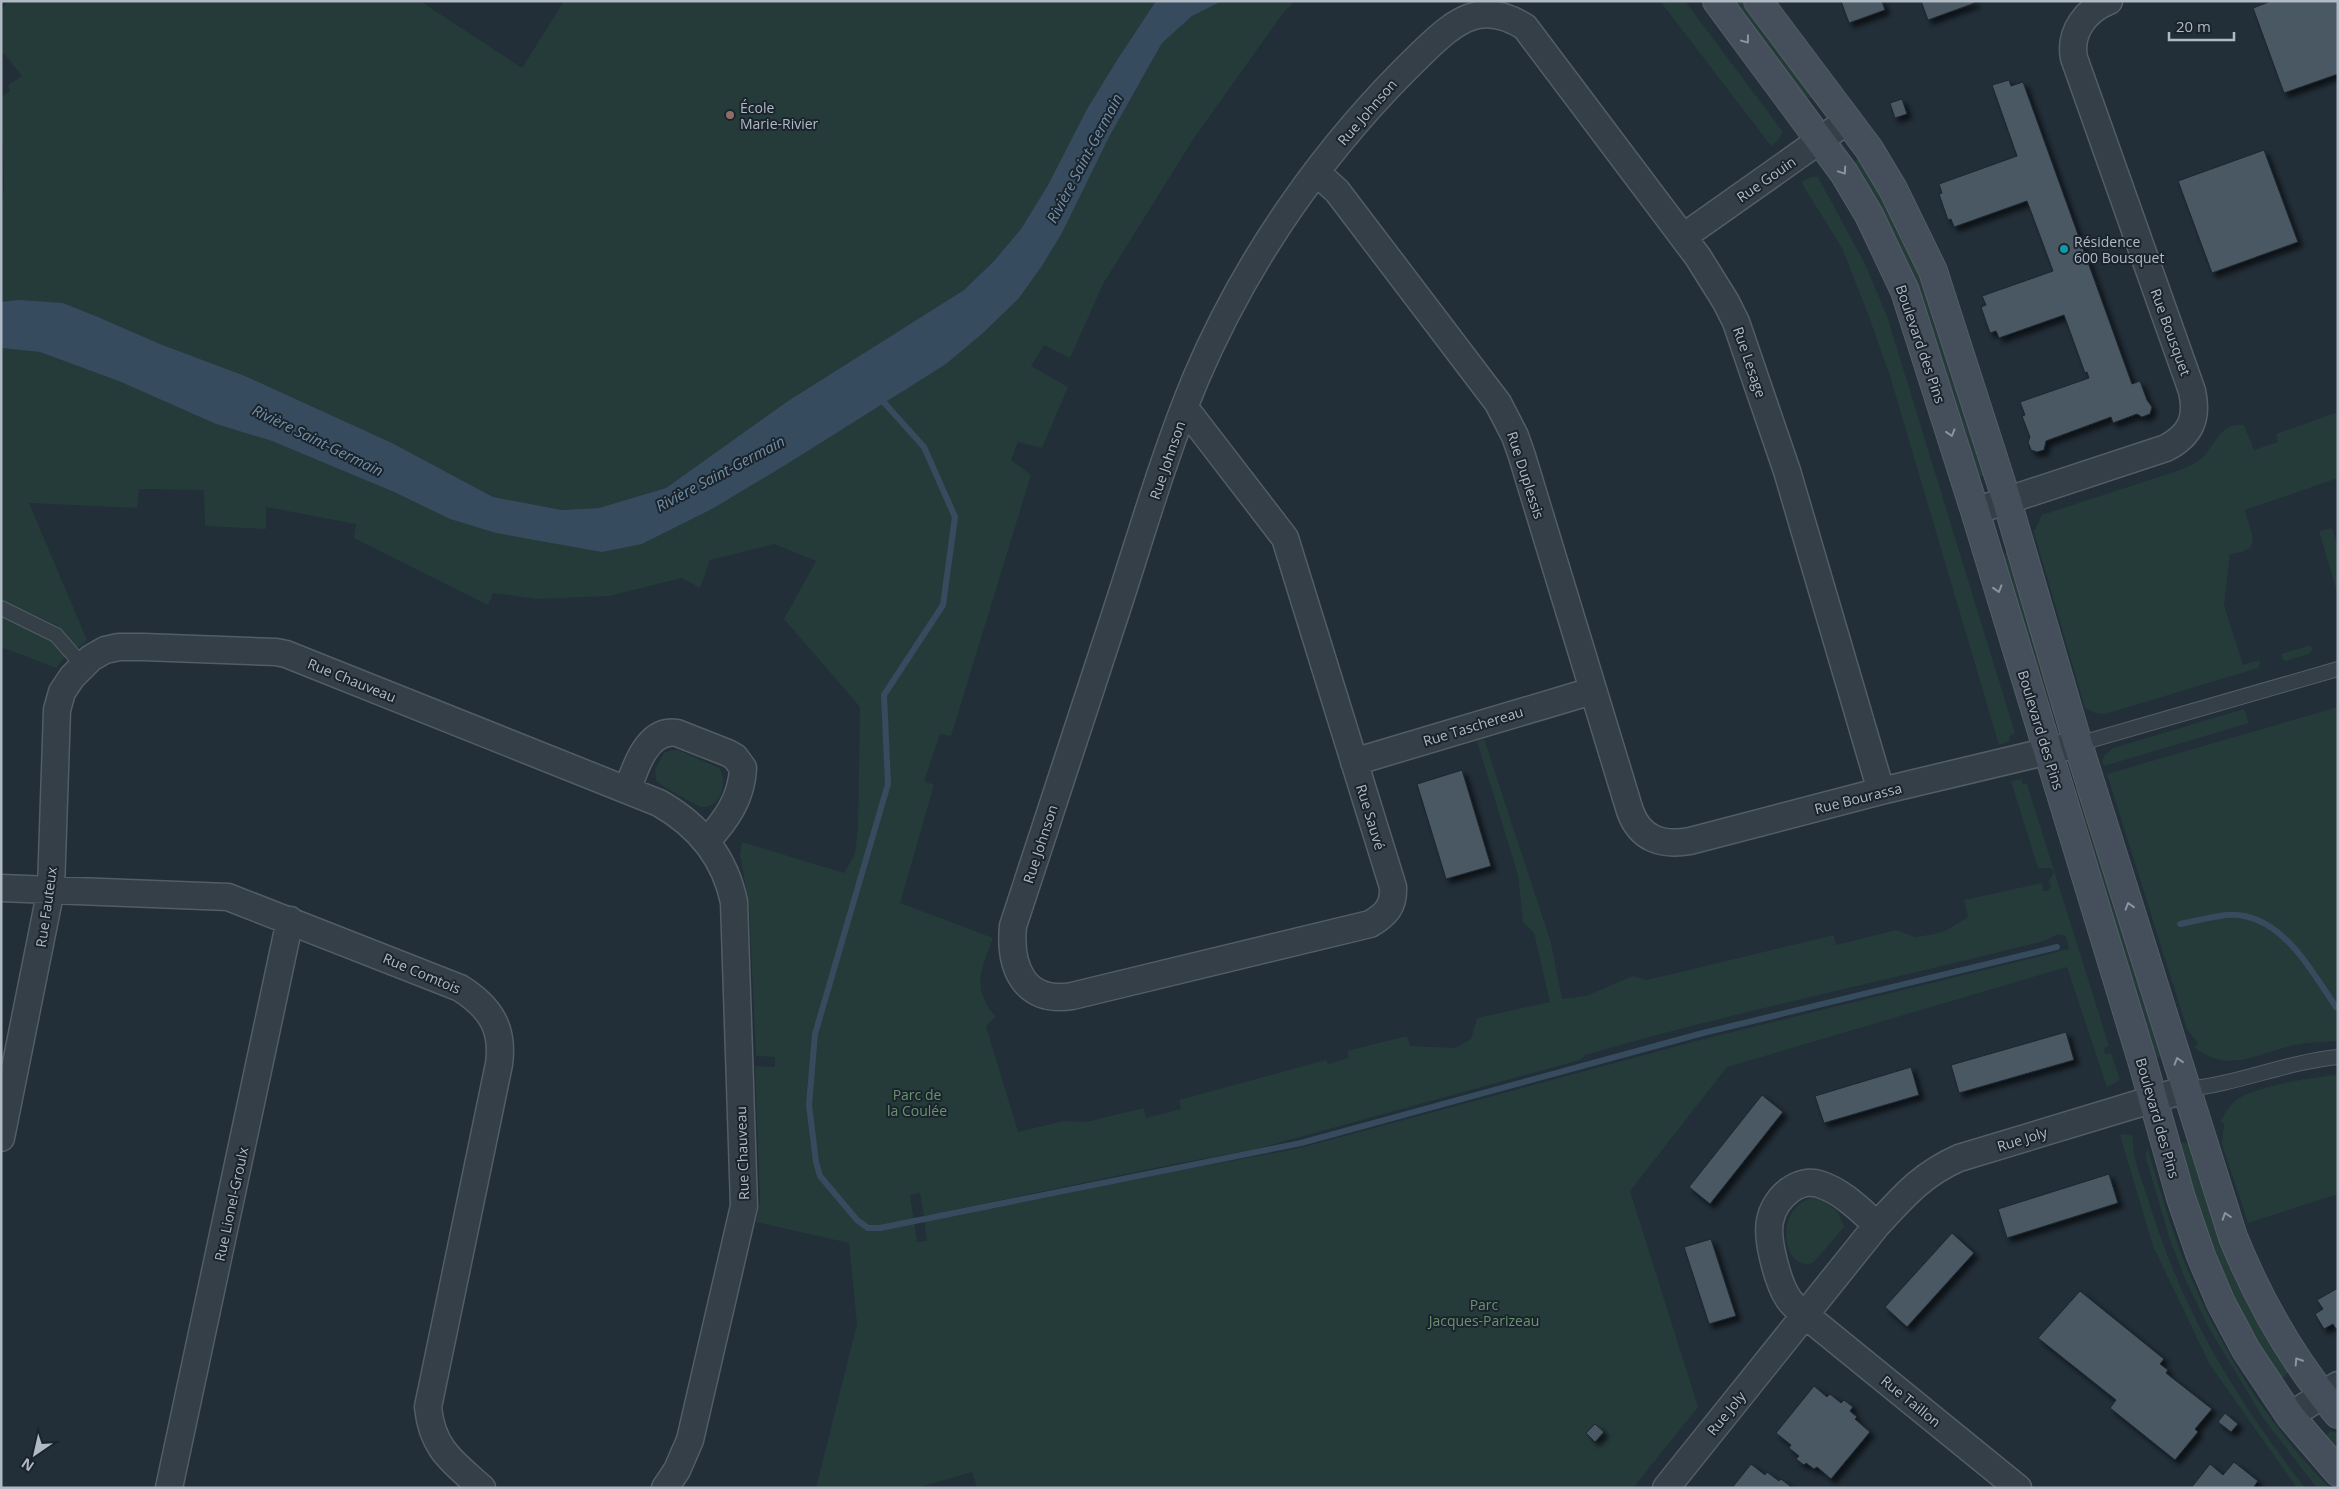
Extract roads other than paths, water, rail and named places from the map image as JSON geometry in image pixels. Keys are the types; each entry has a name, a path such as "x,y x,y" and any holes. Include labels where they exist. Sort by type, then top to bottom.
{"street":[{"name":"Boulevard des Pins","path":"1716,1 1821,139 1844,173 1870,215 1905,291 1975,511 2181,1198 2210,1278 2246,1350 2290,1416 2338,1472"},
{"path":"1758,1 1869,149 1894,189 1926,254 2007,501 2078,744 2225,1214 2242,1258 2271,1317 2332,1398 2290,1416"},
{"name":"Rue Bousquet","path":"1975,511 2166,448 2185,437 2194,414 2195,403 2192,391 2074,58 2072,48 2080,24 2094,9 2110,1"},
{"name":"Rue Johnson","path":"1043,995 1026,982 1017,970 1011,949 1013,926 1164,463 1208,353 1237,296 1273,234 1316,172 1385,89 1457,19 1473,8 1491,3"},
{"name":"Rue Lesage","path":"1491,3 1501,6 1525,27 1684,237 1722,295 1744,341 1787,470 1881,791"},
{"name":"Rue Gouin","path":"1684,237 1847,121"},
{"name":"Rue Duplessis","path":"1316,172 1337,191 1498,403 1507,419 1522,456 1630,811 1640,829"},
{"name":"Rue Sauvé","path":"1043,995 1056,998 1072,996 1360,927 1378,919 1390,907 1394,898 1393,887 1285,538 1185,408"},
{"name":"Rue Chauveau","path":"77,671 105,650 119,647 286,654 628,789 673,810 684,818 707,842 724,869 734,902 744,1206 690,1440 677,1470 665,1488"},
{"name":"Rue Fauteux","path":"1,1138 51,889 57,710 62,692 77,671"},
{"name":"Rue Taschereau","path":"1354,762 1592,691"},
{"path":"628,789 640,759 648,746 655,738 668,731 735,757 743,768 742,781 734,805 723,823 707,842"},
{"name":"Rue Bourassa","path":"1640,829 1659,841 1671,844 2078,744"},
{"name":"Rue Comtois","path":"1,888 219,896 290,920 460,988 481,1002 500,1032 499,1064 428,1407 432,1431 443,1453 482,1488"},
{"name":"Rue Lionel-Groulx","path":"169,1488 290,920"},
{"name":"Rue Joly","path":"1666,1488 1877,1225 1909,1189 1926,1175 1947,1163 2187,1089"},
{"path":"1804,1314 1793,1305 1782,1288 1773,1254 1770,1221 1778,1201 1798,1185 1812,1182 1820,1184 1848,1199 1877,1225"},
{"name":"Rue Taillon","path":"1804,1314 2018,1488"}],"lane":[{"path":"1,608 56,635 77,671"},
{"path":"2078,744 2338,668"},
{"path":"2187,1089 2212,1086 2303,1061 2338,1057"}],"water":[{"name":"Rivière Saint-Germain","path":"1156,1 1222,1 1192,16 1162,43 1109,137 1062,233 1042,266 1019,298 984,332 946,364 712,509 642,544 602,552 496,533 450,519 394,492 272,441 216,424 121,382 40,352 1,348 1,302 19,300 63,303 160,344 245,376 392,443 493,497 562,510 599,508 666,488 788,401 964,290 994,261 1021,229 1048,185 1087,109"}],"waterway":[{"path":"879,397 924,447 955,517 943,605 884,695 888,784 815,1034 809,1105 816,1162 820,1176 857,1220 868,1228 880,1228 1301,1143 1703,1033 2057,947"},
{"path":"2180,924 2226,915 2245,916 2262,922 2291,945 2304,960 2336,1007"}],"place":[{"name":"École Marie-Rivier","path":"730,115"},
{"name":"Résidence 600 Bousquet","path":"2064,249"}],"park label":[{"name":"Parc de la Coulée","path":"917,1102"},
{"name":"Parc Jacques-Parizeau","path":"1484,1312"}]}
